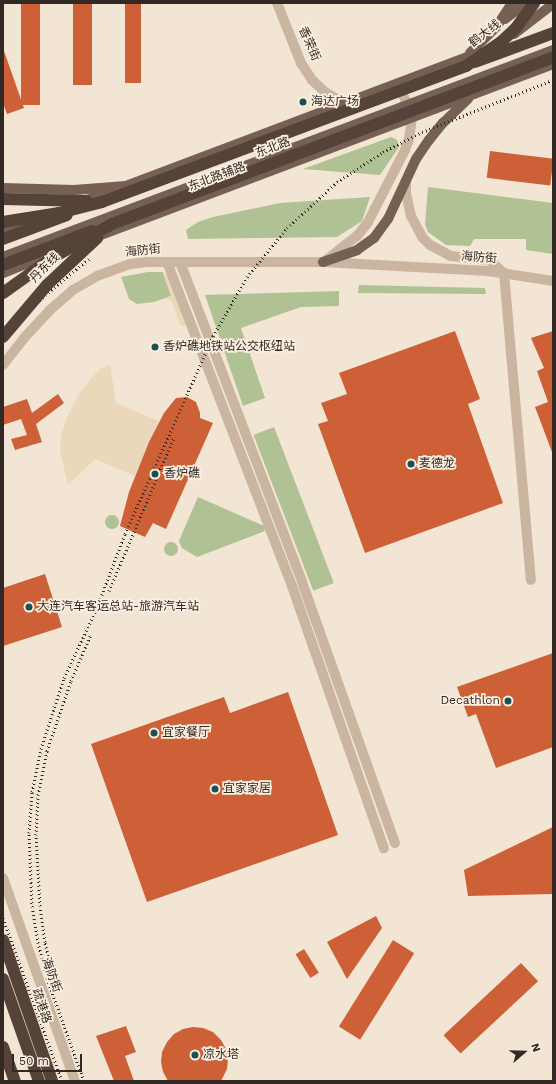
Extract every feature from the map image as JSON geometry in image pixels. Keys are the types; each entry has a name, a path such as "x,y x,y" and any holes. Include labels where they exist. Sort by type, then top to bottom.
{"highway":[{"name":"鹤大线","path":"465,62 501,42 516,28 534,3"},
{"name":"东北路","path":"3,239 465,62 553,33"},
{"name":"东北路","path":"3,265 553,57"},
{"path":"3,199 102,202"},
{"path":"3,222 52,214 102,202"},
{"path":"3,293 52,258 112,224"},
{"name":"丹东线","path":"3,337 47,285 112,224"},
{"name":"疏港路","path":"3,940 52,1081"},
{"path":"3,979 39,1081"},
{"path":"3,1047 15,1081"}],"main road":[{"path":"498,26 512,3"},
{"path":"465,62 498,26 526,3"},
{"path":"3,231 399,84 465,62 529,24 553,4"},
{"name":"东北路","path":"3,257 553,50"},
{"name":"东北路辅路","path":"3,273 553,64"},
{"path":"324,262 357,250 374,238 388,219 416,159 438,129 458,107 475,93"},
{"path":"231,186 245,166"},
{"path":"3,188 74,190 126,186"},
{"path":"122,212 128,206 130,199 126,186"}],"street":[{"name":"香荣街","path":"277,3 301,63 312,80 325,92 345,104"},
{"path":"324,262 358,235 376,210 405,150 409,139 412,117 399,84"},
{"name":"海防街","path":"406,180 406,193 411,216 422,237 430,245 451,256 489,260 504,272"},
{"path":"167,262 292,586 384,848"},
{"name":"海防街","path":"3,364 24,338 73,290 113,268 130,264 167,262 324,262 504,272"},
{"path":"180,262 302,582 395,842"},
{"path":"531,580 504,272 553,282"},
{"name":"海防街","path":"3,878 75,1081"}],"green space":[{"path":"391,137 397,140 399,147 380,175 303,169"},
{"path":"428,187 553,203 553,254 526,250 526,239 474,239 470,246 446,245 428,232 425,224"},
{"path":"370,197 362,221 337,237 188,239 186,230 198,222 213,217 280,203"},
{"path":"148,272 163,272 171,296 154,302 137,304 129,299 121,277"},
{"path":"359,285 485,288 486,294 358,293"},
{"path":"339,291 339,306 301,307 241,328 265,398 243,406 205,295"},
{"path":"274,427 334,583 313,591 253,435"},
{"path":"198,497 264,526 265,531 197,557 182,548 179,541"},
{"path":"112,515 117,517 119,522 117,527 112,529 107,527 105,522 107,517"},
{"path":"171,542 176,544 178,549 176,554 171,556 166,554 164,549 166,544"}],"shaded area":[{"path":"163,273 167,275 188,326 181,326 171,301 165,298 171,296"},
{"path":"110,365 116,403 159,421 135,476 95,459 68,485 60,451 61,435 67,417 79,394 90,380 101,368"}],"building":[{"path":"21,3 40,3 40,105 21,105"},
{"path":"73,3 92,3 92,85 73,85"},
{"path":"125,3 141,3 141,83 125,83"},
{"path":"4,51 24,108 7,114 3,103"},
{"path":"490,151 553,159 550,186 487,178"},
{"name":"麦德龙","path":"455,331 480,399 468,404 503,503 365,553 318,424 328,421 321,403 347,394 339,373"},
{"path":"553,331 552,452 535,407 548,402 537,371 544,368 531,338"},
{"path":"58,394 64,403 36,424 42,442 15,450 11,439 27,435 21,419 3,425 3,407 27,399 32,413"},
{"path":"187,397 196,402 200,413 200,418 213,423 166,529 153,523 145,537 120,526 129,492 149,442 164,413 176,398"},
{"name":"大连汽车客运总站-旅游汽车站","path":"45,574 62,627 3,646 3,588"},
{"name":"Decathlon","path":"553,653 553,747 496,768 476,714 468,717 457,687"},
{"name":"宜家家居","path":"288,692 338,835 147,902 91,744 224,697 230,713"},
{"path":"553,827 553,894 468,896 464,870"},
{"path":"376,916 382,928 347,979 327,942"},
{"path":"393,940 414,953 360,1040 339,1027"},
{"path":"304,949 319,973 310,978 296,954"},
{"path":"521,963 538,981 461,1054 443,1035"},
{"path":"126,1026 136,1052 125,1056 134,1081 114,1081 96,1036"},
{"name":"凉水塔","path":"193,1027 203,1028 213,1032 221,1040 226,1049 228,1059 227,1069 221,1081 168,1081 163,1072 161,1062 162,1052 167,1042 174,1034 183,1029"}],"railway":[{"path":"84,1081 47,978 38,943 32,907 29,833 32,792 41,749 64,678 96,610 125,534 213,336 247,277 287,228 337,182 383,152 422,132 553,80"},
{"path":"3,338 45,295 90,258"},
{"path":"109,591 174,437"},
{"path":"54,979 45,942 40,906 36,835 38,795 47,751 71,681 91,634"},
{"path":"3,918 62,1081"}],"place":[{"name":"海达广场","path":"303,102"},
{"name":"香炉礁地铁站公交枢纽站","path":"155,347"},
{"name":"麦德龙","path":"411,464"},
{"name":"香炉礁","path":"155,474"},
{"name":"大连汽车客运总站-旅游汽车站","path":"29,607"},
{"name":"Decathlon","path":"508,701"},
{"name":"宜家餐厅","path":"154,733"},
{"name":"宜家家居","path":"215,789"},
{"name":"凉水塔","path":"195,1055"}]}
